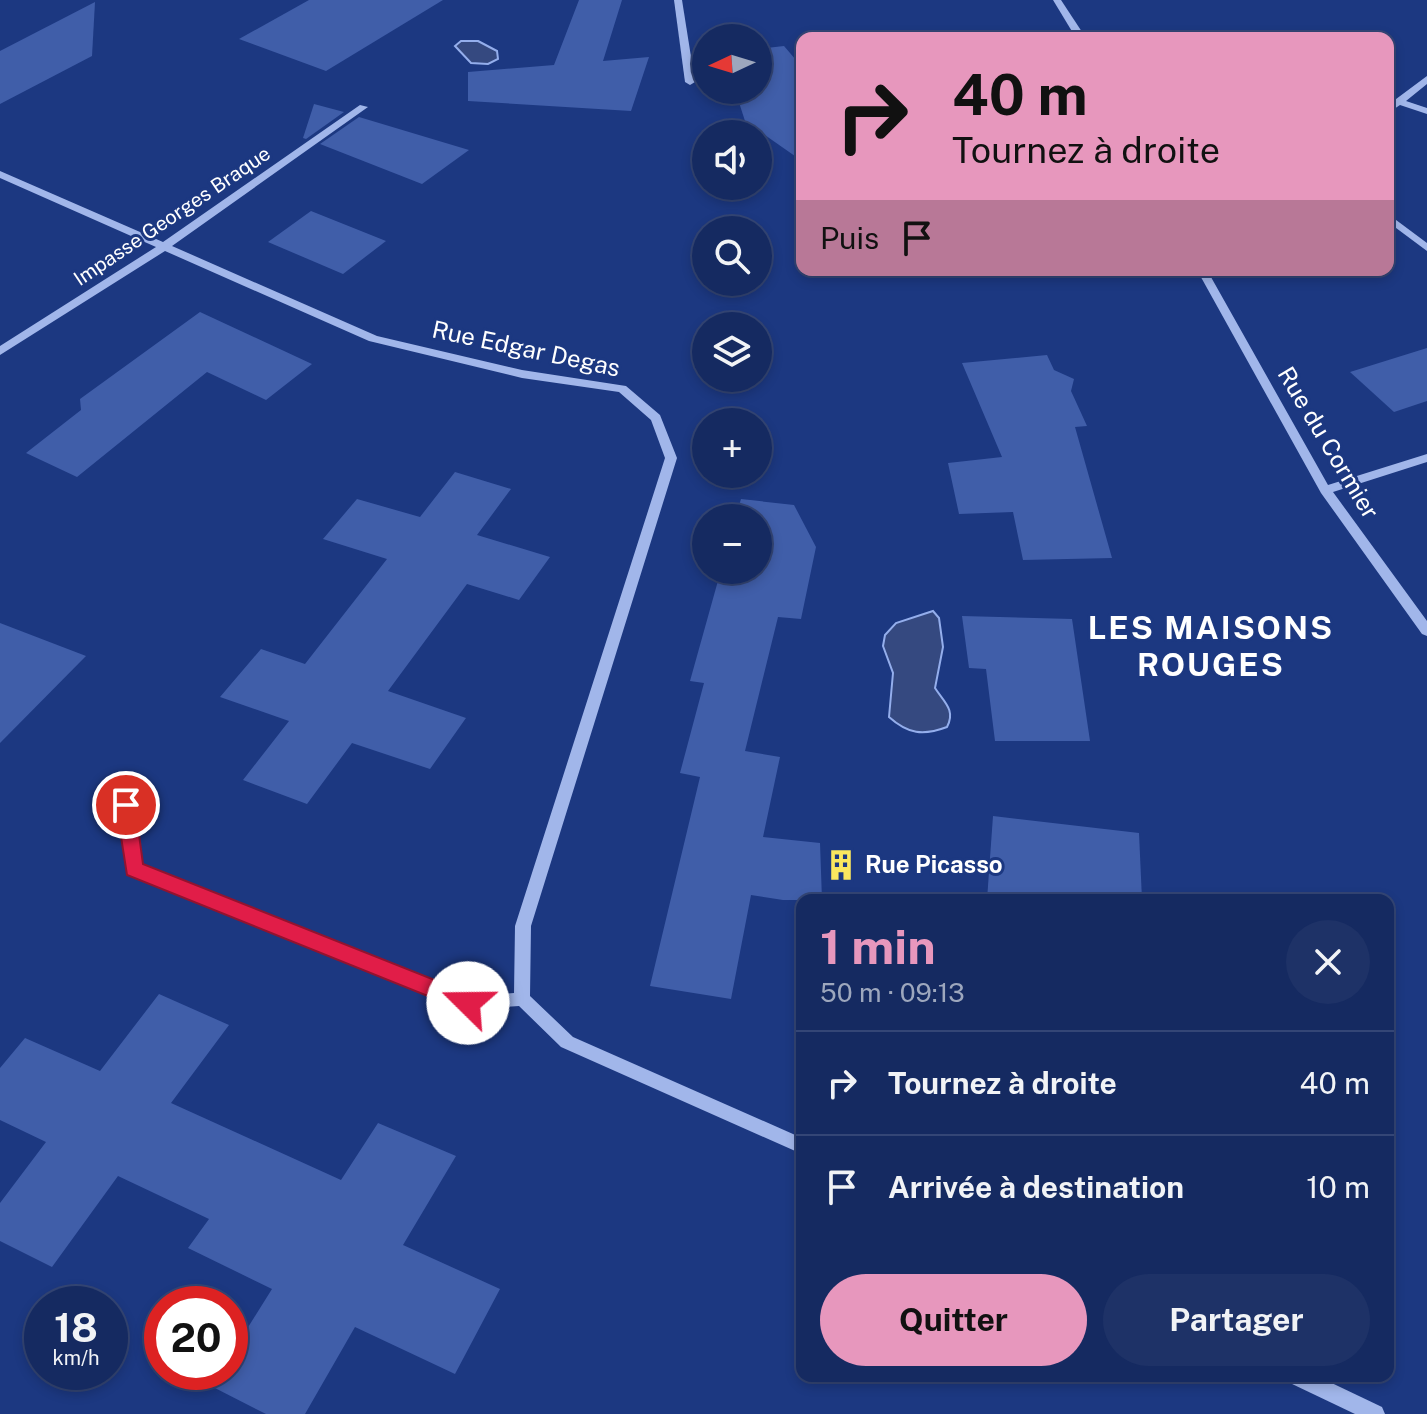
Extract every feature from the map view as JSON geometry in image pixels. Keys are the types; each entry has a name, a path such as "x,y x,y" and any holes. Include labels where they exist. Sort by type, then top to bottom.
{"street":[{"path":"678,0 690,82"},
{"path":"1057,0 1077,32"},
{"path":"1394,106 1427,79"},
{"path":"1400,102 1427,111"},
{"name":"Impasse Georges Braque","path":"0,351 164,245 363,107"},
{"name":"Rue Edgar Degas","path":"0,174 373,339 522,374 622,389 656,418 671,458 523,926 522,999"},
{"path":"1394,222 1427,248"},
{"name":"Rue du Cormier","path":"1205,276 1325,490 1427,631"},
{"path":"1325,490 1427,458"},
{"path":"126,805 134,869 468,1003 522,999 567,1042 796,1143"},
{"path":"1309,1382 1375,1414"}],"water":[{"path":"461,41 478,41 497,51 498,59 488,64 471,63 455,46"},
{"path":"933,611 939,618 943,647 935,688 948,706 950,716 947,727 916,732 889,717 893,673 883,646 885,635 896,623"}],"building":[{"path":"309,0 443,0 326,71 239,39"},
{"path":"579,0 622,0 603,61 649,57 631,111 468,101 468,72 554,65"},
{"path":"95,2 92,56 0,104 0,51"},
{"path":"784,46 796,60 796,157 772,140 772,120 745,120 740,104 772,104 772,47"},
{"path":"314,104 344,112 306,139 303,138"},
{"path":"359,117 469,150 422,184 320,144"},
{"path":"311,211 386,241 343,274 268,242"},
{"path":"200,312 312,364 266,400 207,372 77,477 26,453 81,410 80,399"},
{"path":"1427,348 1427,401 1394,412 1350,372"},
{"path":"1047,355 1054,370 1074,379 1071,391 1087,426 1075,427 1112,558 1023,560 1013,512 959,514 948,463 1002,457 962,363"},
{"path":"455,472 511,489 477,535 550,557 519,600 467,584 388,691 466,718 430,769 352,743 307,804 243,780 289,721 220,697 261,649 305,664 387,559 323,539 357,499 420,517"},
{"path":"741,499 794,505 816,547 801,619 778,617 745,751 780,757 763,837 820,843 822,894 796,894 796,900 751,895 731,999 650,986 700,777 680,773 704,683 690,681 717,584 772,584 772,504 739,504"},
{"path":"962,616 1072,619 1090,741 995,741 986,669 969,668"},
{"path":"0,623 86,656 0,743"},
{"path":"993,816 1139,833 1142,894 987,894"},
{"path":"159,994 229,1025 171,1103 341,1180 378,1123 456,1156 403,1245 500,1289 455,1374 355,1327 305,1414 266,1414 219,1390 248,1390 248,1327 272,1289 188,1248 209,1219 118,1176 52,1267 0,1241 0,1203 46,1142 0,1120 0,1068 25,1038 100,1071"}],"place":[{"name":"Rue Picasso","path":"841,865"}],"district":[{"name":"LES MAISONS ROUGES","path":"1211,646"}],"route":[{"path":"126,805 134,869 468,1003"}]}
